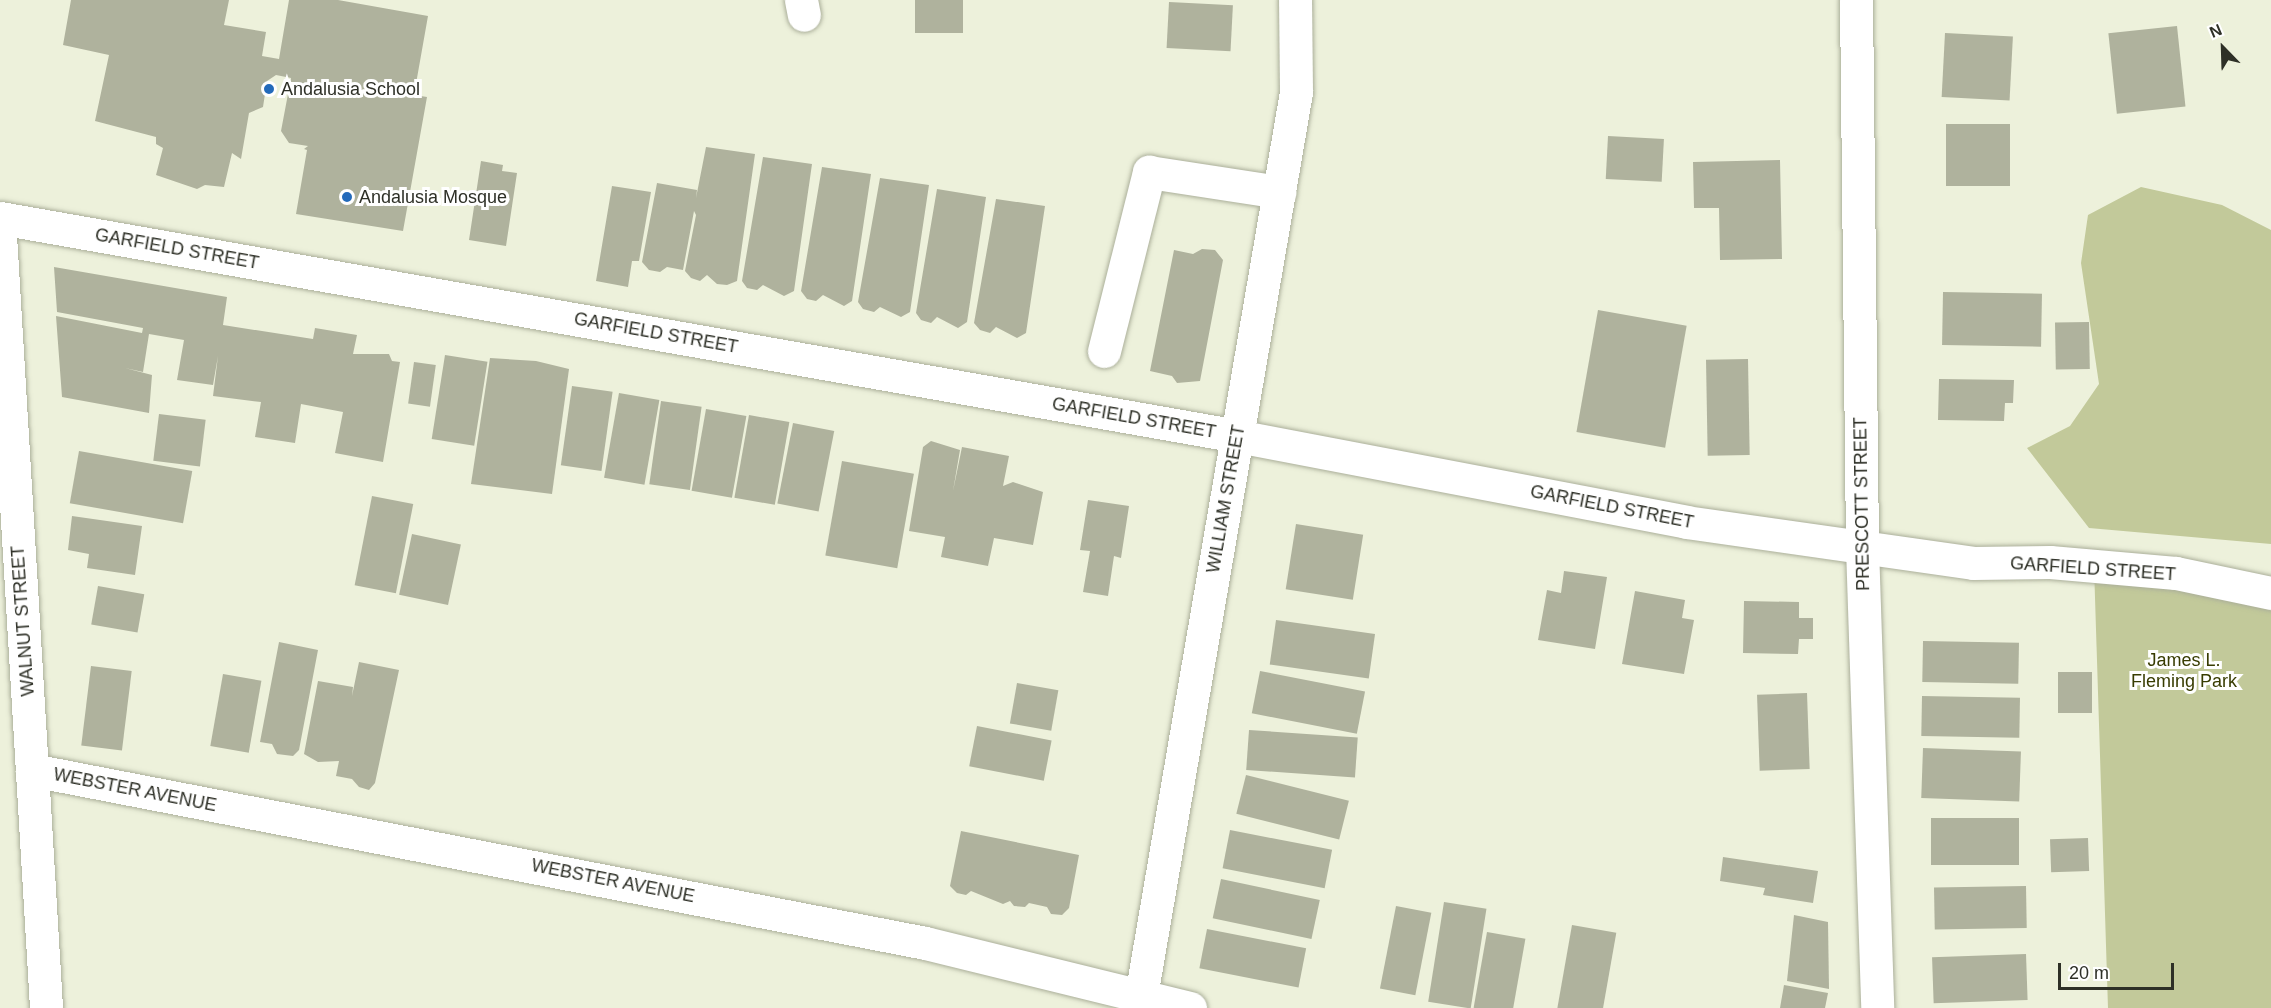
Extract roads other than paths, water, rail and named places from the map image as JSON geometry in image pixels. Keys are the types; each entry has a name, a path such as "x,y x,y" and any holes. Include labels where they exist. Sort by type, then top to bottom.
{"street":[{"name":"WILLIAM STREET","path":"1141,996 1296,92 1295,0"},
{"name":"PRESCOTT STREET","path":"1856,0 1862,546 1877,1008"},
{"path":"1104,351 1149,172 1279,192"},
{"name":"GARFIELD STREET","path":"0,218 1237,436 1686,522 1973,563 2050,562 2176,573 2271,594"},
{"name":"WALNUT STREET","path":"0,235 46,1008"},
{"name":"WEBSTER AVENUE","path":"32,770 913,941 1190,1008"}],"place":[{"name":"Andalusia School","path":"269,89"},
{"name":"Andalusia Mosque","path":"347,197"}],"park label":[{"name":"James L. Fleming Park","path":"2184,671"}]}
